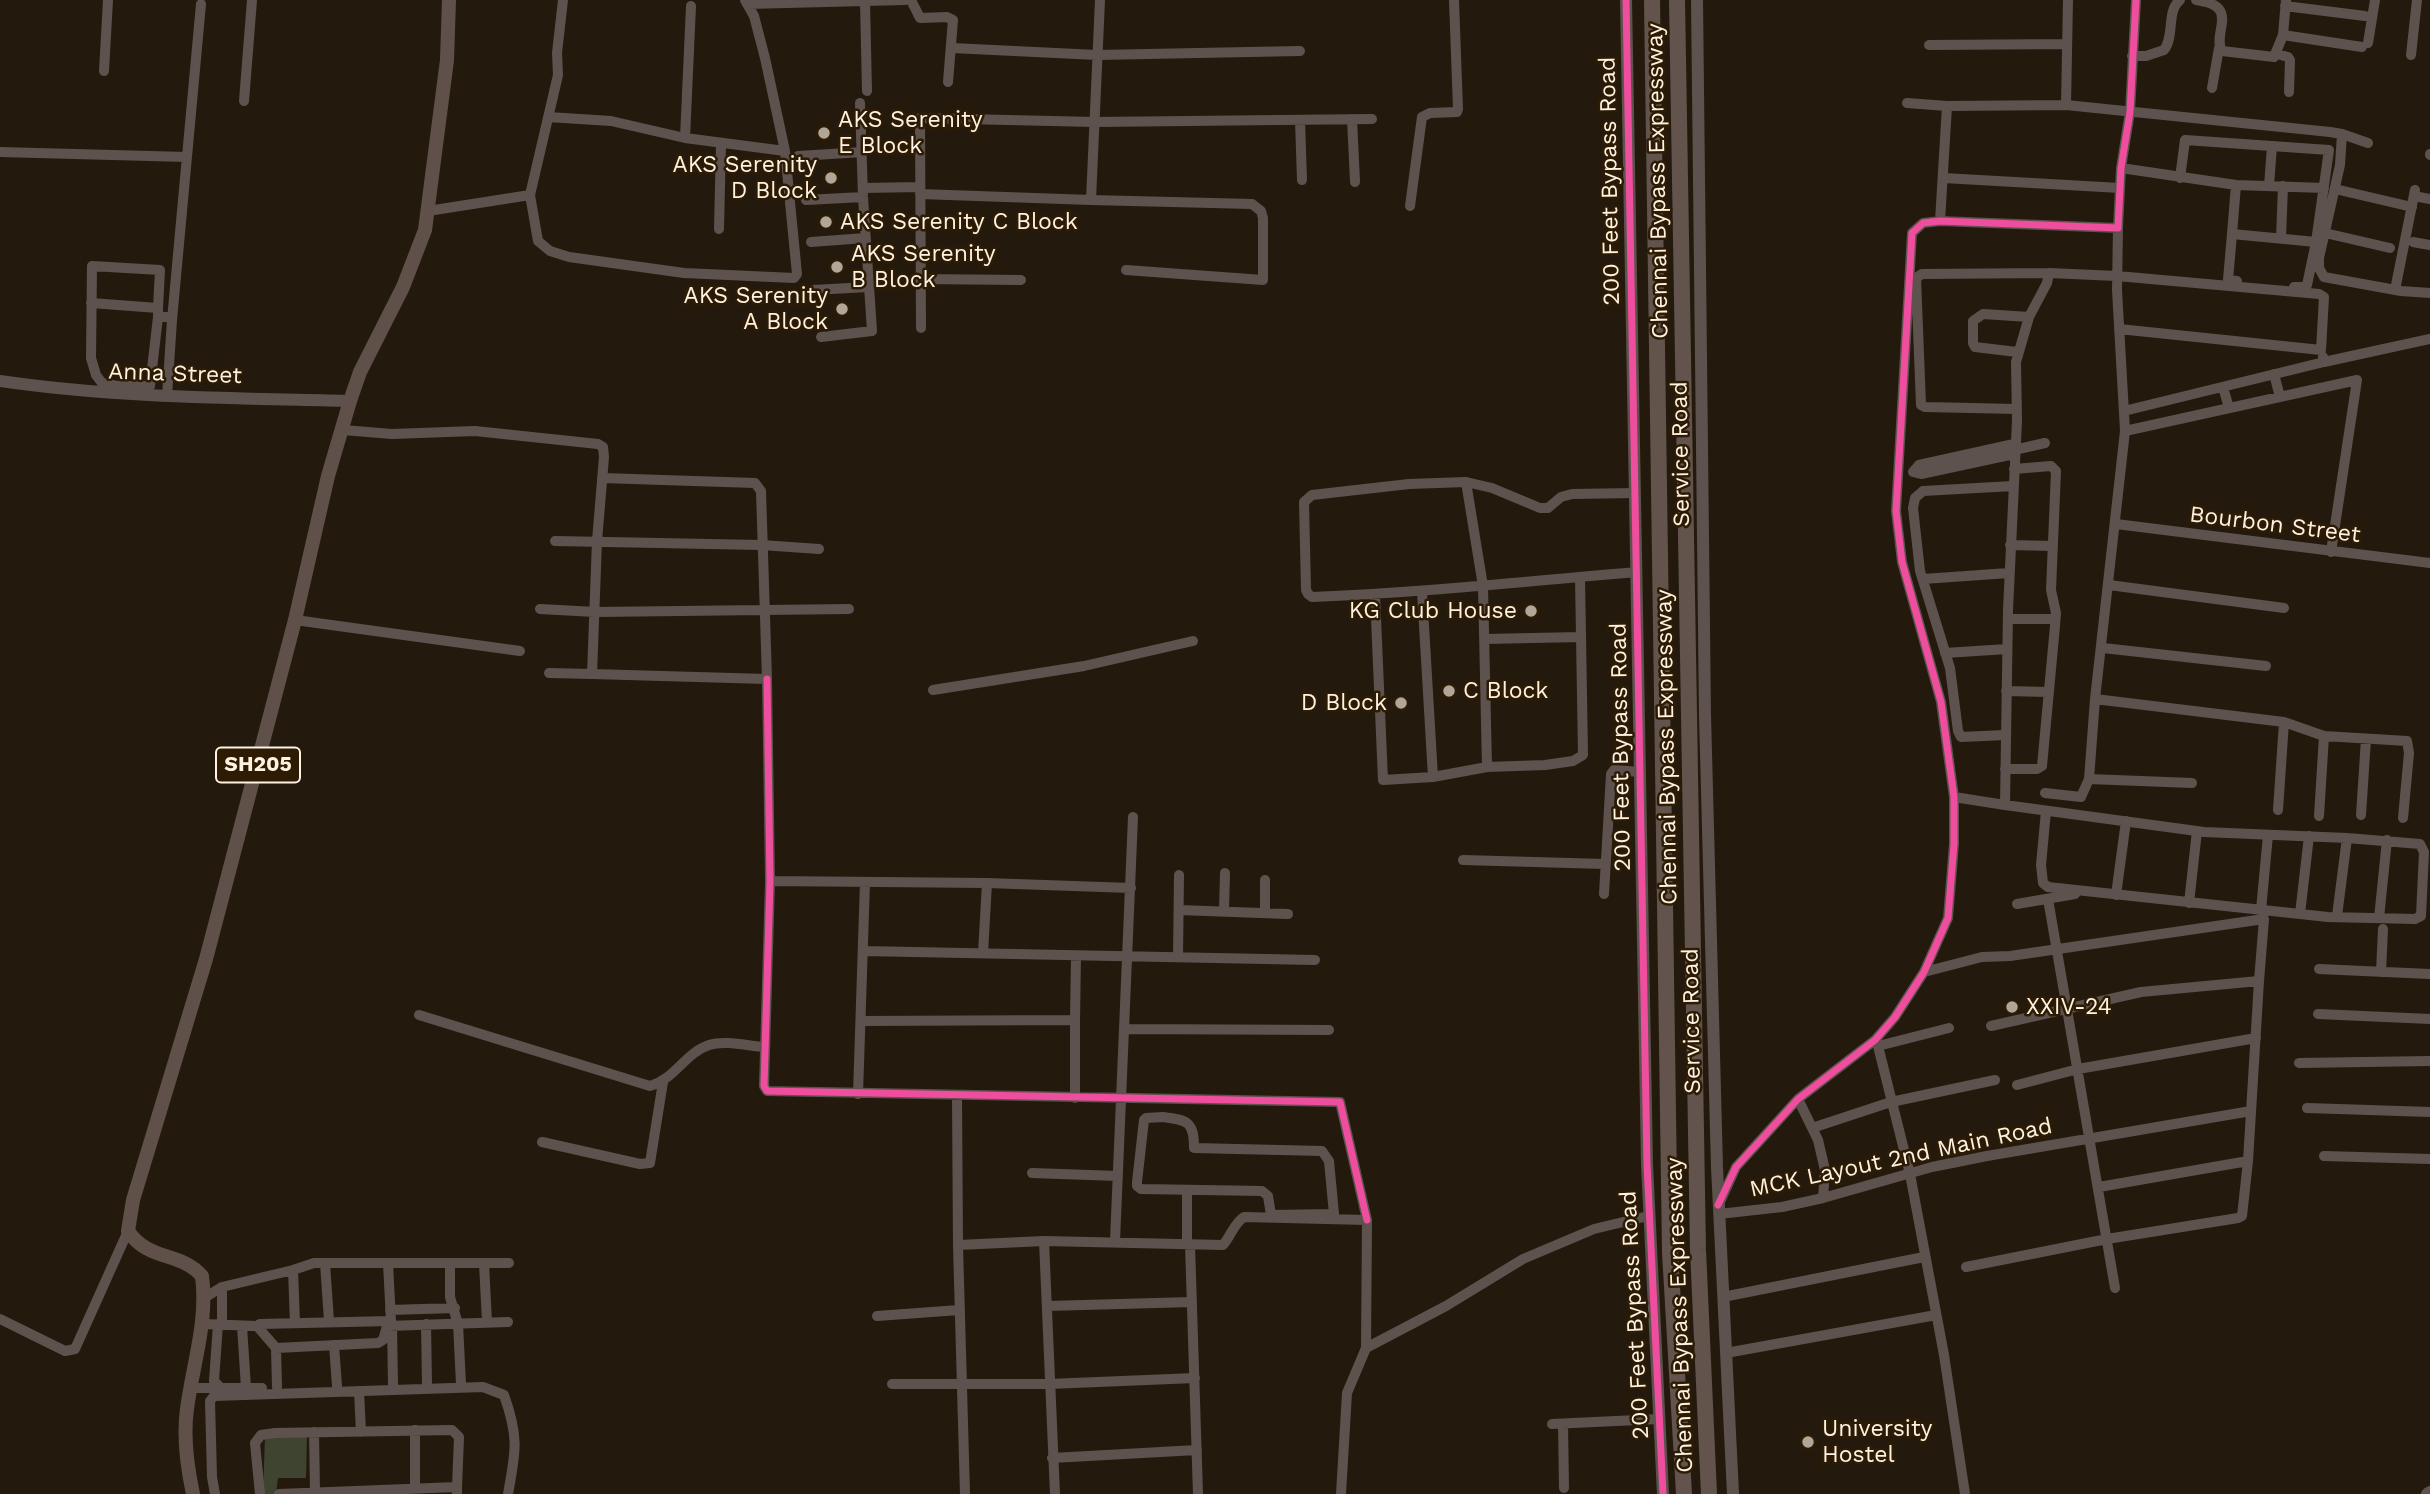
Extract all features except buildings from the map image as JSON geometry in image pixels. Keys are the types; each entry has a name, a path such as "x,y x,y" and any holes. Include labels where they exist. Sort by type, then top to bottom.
{"highway":[{"name":"Chennai Bypass Expressway","path":"1652,0 1670,1252 1684,1494"},
{"name":"Chennai Bypass Expressway","path":"1677,0 1698,1236 1709,1494"}],"main road":[{"name":"SH205","path":"128,1231 133,1200 206,959 295,620 328,476 350,401 360,372 403,287 425,230 447,60 449,0"},
{"path":"128,1231 136,1244 191,1265 198,1271 202,1276 204,1298 214,1324 191,1388 185,1438 193,1494"}],"street":[{"path":"104,71 108,0"},
{"path":"244,101 252,0"},
{"path":"563,0 557,47 558,75 530,195 538,240 550,251 569,257 684,273 794,278 797,274 785,151 765,58 754,16 746,2 905,0"},
{"path":"911,0 920,18 953,20 948,82"},
{"path":"1091,200 1100,0"},
{"path":"1410,206 1422,117 1430,113 1458,109 1454,0"},
{"name":"200 Feet Bypass Road","path":"1626,0 1650,1218 1663,1494"},
{"name":"Service Road","path":"1697,0 1705,715 1719,1210 1733,1494"},
{"path":"2066,105 2068,0"},
{"path":"2045,793 2081,797 2089,779 2095,699 2103,648 2125,431 2117,276 2119,187 2130,112 2136,0"},
{"path":"2132,56 2146,56 2164,50 2170,38 2174,7 2180,0"},
{"path":"2196,0 2211,2 2218,8 2223,25 2212,88"},
{"path":"2283,35 2365,45 2375,0"},
{"path":"2411,55 2417,0"},
{"path":"865,2 867,91"},
{"path":"2220,48 2236,54 2274,57 2283,35 2286,3 2365,16"},
{"path":"167,396 201,4"},
{"path":"685,138 691,6"},
{"path":"1929,45 2067,44"},
{"path":"951,48 1097,55 1300,51"},
{"path":"2277,54 2290,60 2289,92"},
{"path":"821,337 872,331 865,238 860,103"},
{"path":"1907,103 1947,106 2066,105 2342,134 2368,143"},
{"path":"1940,220 1947,106"},
{"path":"548,117 611,121 685,138 785,151"},
{"path":"920,328 919,118 1095,122 1372,119"},
{"path":"1352,119 1355,182"},
{"path":"1300,120 1302,180"},
{"path":"2236,186 2228,280 2299,287 2307,285 2330,189 2340,165 2342,134"},
{"path":"2180,178 2185,140 2329,150 2330,189 2319,268 2324,277 2395,290 2430,293"},
{"path":"719,229 721,143"},
{"path":"2269,186 2272,146"},
{"path":"0,152 187,157"},
{"path":"798,156 863,152"},
{"path":"2122,168 2236,186 2330,189 2430,199"},
{"path":"1944,178 2119,187"},
{"path":"2281,238 2283,186"},
{"path":"806,200 863,192 920,191 1091,200 1252,204 1261,211 1263,280 1126,270"},
{"path":"428,211 530,195"},
{"path":"2395,290 2414,198"},
{"path":"1719,1210 1736,1167 1798,1099 1876,1043 1924,972 1948,918 1954,844 1954,797 1941,702 1897,537 1897,474 1912,233 1923,223 1940,220 2118,228"},
{"path":"2325,233 2390,248"},
{"path":"2232,234 2316,242"},
{"path":"811,242 865,238"},
{"path":"2413,242 2430,245"},
{"path":"92,267 160,270 150,386 102,383 96,375 91,358 91,303 92,267"},
{"path":"2005,805 2009,573 2017,421 2017,352 2029,317 2048,283 2049,273"},
{"path":"2016,409 1921,405 1916,278 1922,274 2049,273 2117,276 2319,294 2324,297 2321,350 2325,362"},
{"path":"920,279 1021,280"},
{"path":"813,290 868,287"},
{"path":"91,303 158,312 172,317"},
{"path":"2017,352 1975,347 1973,321 1983,314 2029,317"},
{"path":"2119,329 2321,350"},
{"path":"2124,411 2430,339"},
{"path":"2274,374 2280,397"},
{"path":"2125,431 2357,380 2346,436 2331,552"},
{"name":"Anna Street","path":"0,381 36,387 167,396 350,401"},
{"path":"2223,387 2229,408"},
{"path":"342,430 392,434 475,432 598,444 603,447 592,674"},
{"path":"1897,474 1921,474 2045,443"},
{"path":"2005,769 2037,769 2042,766 2055,619 2050,590 2056,471 2051,466 2014,469"},
{"path":"602,478 755,483 761,491 770,881 764,1086 767,1091 1340,1102 1367,1220 1366,1348 1347,1393 1341,1494"},
{"path":"1466,482 1483,586 1487,767"},
{"path":"1635,493 1572,494 1561,497 1548,508 1540,508 1492,488 1466,482 1409,484 1312,495 1304,502 1308,594 1312,597 1422,592 1637,572"},
{"path":"2005,735 1961,737 1958,731 1950,668 1920,571 1913,508 1917,494 1923,491 2013,486"},
{"name":"Bourbon Street","path":"2116,524 2430,563"},
{"path":"555,541 761,545 819,549"},
{"path":"2010,545 2053,546"},
{"path":"1923,579 2009,573"},
{"path":"1375,595 1383,780 1433,776 1487,767 1545,765 1573,761 1583,755 1580,577"},
{"path":"2109,585 2284,608"},
{"path":"1422,592 1433,776"},
{"path":"540,610 595,612 849,609"},
{"path":"2008,619 2055,619"},
{"path":"295,620 520,650"},
{"path":"1485,639 1581,637"},
{"path":"933,690 1084,666 1193,641"},
{"path":"2103,648 2266,666"},
{"path":"1945,653 2007,649"},
{"path":"549,673 767,680"},
{"path":"2006,691 2049,692"},
{"path":"2095,699 2284,722 2324,736 2407,741 2409,744 2403,818"},
{"path":"2278,810 2284,722"},
{"path":"2319,816 2324,736"},
{"path":"2361,815 2366,739"},
{"path":"1604,894 1611,774 1614,769 1640,772"},
{"path":"2089,779 2192,783"},
{"path":"1954,797 2197,831 2412,842 2423,847 2421,916 2415,919 2300,914 2044,885 2041,865 2046,811"},
{"path":"1115,1241 1133,817"},
{"path":"2116,895 2126,821"},
{"path":"2189,903 2197,831"},
{"path":"2260,910 2268,835"},
{"path":"2300,914 2309,836"},
{"path":"2337,916 2347,838"},
{"path":"2379,918 2387,841"},
{"path":"1463,860 1605,863"},
{"path":"1224,911 1225,873"},
{"path":"1178,957 1179,875"},
{"path":"1265,880 1265,913"},
{"path":"770,881 988,883 1131,888"},
{"path":"858,1094 865,882"},
{"path":"984,953 988,883"},
{"path":"2017,904 2075,894"},
{"path":"2048,899 2115,1288"},
{"path":"1179,910 1288,914"},
{"path":"1924,972 1982,957 2010,956 2264,919 2242,1216 1966,1267"},
{"path":"2381,972 2382,929"},
{"path":"863,951 1315,960"},
{"path":"1075,1098 1076,956"},
{"path":"2319,969 2430,974"},
{"path":"1991,1026 2141,992 2259,981"},
{"path":"2318,1014 2430,1019"},
{"path":"419,1015 650,1086 663,1082 690,1057 707,1046 719,1044 765,1047"},
{"path":"860,1021 1075,1020"},
{"path":"1876,1043 1949,1028"},
{"path":"1125,1029 1329,1030"},
{"path":"2017,1085 2078,1069 2256,1038"},
{"path":"1876,1043 1910,1174 1944,1355 1965,1494"},
{"path":"2300,1063 2430,1062"},
{"path":"1812,1128 1891,1102 1995,1080"},
{"path":"542,1142 640,1164 650,1163 663,1082"},
{"path":"957,1096 959,1310 965,1494"},
{"path":"1150,1098 1150,1117"},
{"path":"1798,1099 1818,1140 1825,1170 1823,1198"},
{"path":"2307,1108 2430,1112"},
{"name":"MCK Layout 2nd Main Road","path":"1719,1210 1782,1206 1823,1198 1969,1159 2251,1111"},
{"path":"1150,1117 1184,1121 1192,1127 1194,1149 1322,1151 1329,1161 1334,1214 1271,1215 1268,1196 1262,1191 1141,1189 1137,1186 1144,1120 1150,1117"},
{"path":"2324,1156 2430,1159"},
{"path":"2099,1188 2248,1161"},
{"path":"1032,1173 1118,1176"},
{"path":"1187,1190 1198,1494"},
{"path":"958,1245 1044,1241 1223,1245 1237,1221 1244,1217 1367,1220"},
{"path":"1366,1348 1446,1306 1523,1259 1594,1229 1644,1217 1650,1218"},
{"path":"0,1319 71,1352 75,1349 128,1231"},
{"path":"1044,1241 1055,1494"},
{"path":"1723,1297 1924,1257"},
{"path":"204,1298 222,1287 314,1263 509,1263"},
{"path":"325,1263 328,1321"},
{"path":"214,1324 257,1326 328,1321 391,1321 388,1263"},
{"path":"484,1263 487,1322"},
{"path":"450,1264 450,1297 458,1324 461,1384"},
{"path":"293,1270 295,1324"},
{"path":"220,1388 214,1381 214,1324 222,1287"},
{"path":"1046,1306 1192,1302"},
{"path":"390,1310 455,1308"},
{"path":"877,1316 959,1310"},
{"path":"1726,1353 1936,1315"},
{"path":"276,1348 378,1343 383,1340 385,1328 392,1325 508,1322"},
{"path":"426,1324 427,1385"},
{"path":"392,1325 393,1385"},
{"path":"242,1326 246,1388"},
{"path":"257,1326 276,1348 277,1387"},
{"path":"334,1345 337,1386"},
{"path":"892,1384 1049,1384 1195,1378"},
{"path":"191,1388 489,1383"},
{"path":"215,1494 210,1401 214,1396 483,1387 504,1395 513,1420 516,1449 508,1494"},
{"path":"359,1391 361,1432"},
{"path":"1564,1488 1557,1424 1659,1419"},
{"path":"415,1430 415,1488"},
{"path":"260,1494 255,1443 265,1433 446,1430 456,1432 459,1437 457,1491 415,1488 279,1494"},
{"path":"314,1432 315,1491"},
{"path":"1052,1458 1197,1451"}],"green space":[{"path":"307,1434 306,1478 278,1478 276,1494 263,1494 265,1437"}],"cycle path":[{"path":"1626,0 1647,1164 1663,1494"},
{"path":"1718,1205 1736,1167 1798,1099 1875,1040 1895,1017 1924,972 1948,918 1954,844 1954,797 1941,702 1902,562 1896,511 1912,233 1923,223 1940,221 2118,228 2121,168 2130,112 2136,0"},
{"path":"767,679 770,881 764,1086 767,1091 1340,1102 1367,1220"}],"place":[{"name":"AKS Serenity E Block","path":"824,133"},
{"name":"AKS Serenity D Block","path":"831,178"},
{"name":"AKS Serenity C Block","path":"826,222"},
{"name":"AKS Serenity B Block","path":"837,267"},
{"name":"AKS Serenity A Block","path":"842,309"},
{"name":"KG Club House","path":"1531,611"},
{"name":"C Block","path":"1449,691"},
{"name":"D Block","path":"1401,703"},
{"name":"XXIV-24","path":"2012,1007"},
{"name":"University Hostel","path":"1808,1442"}]}
